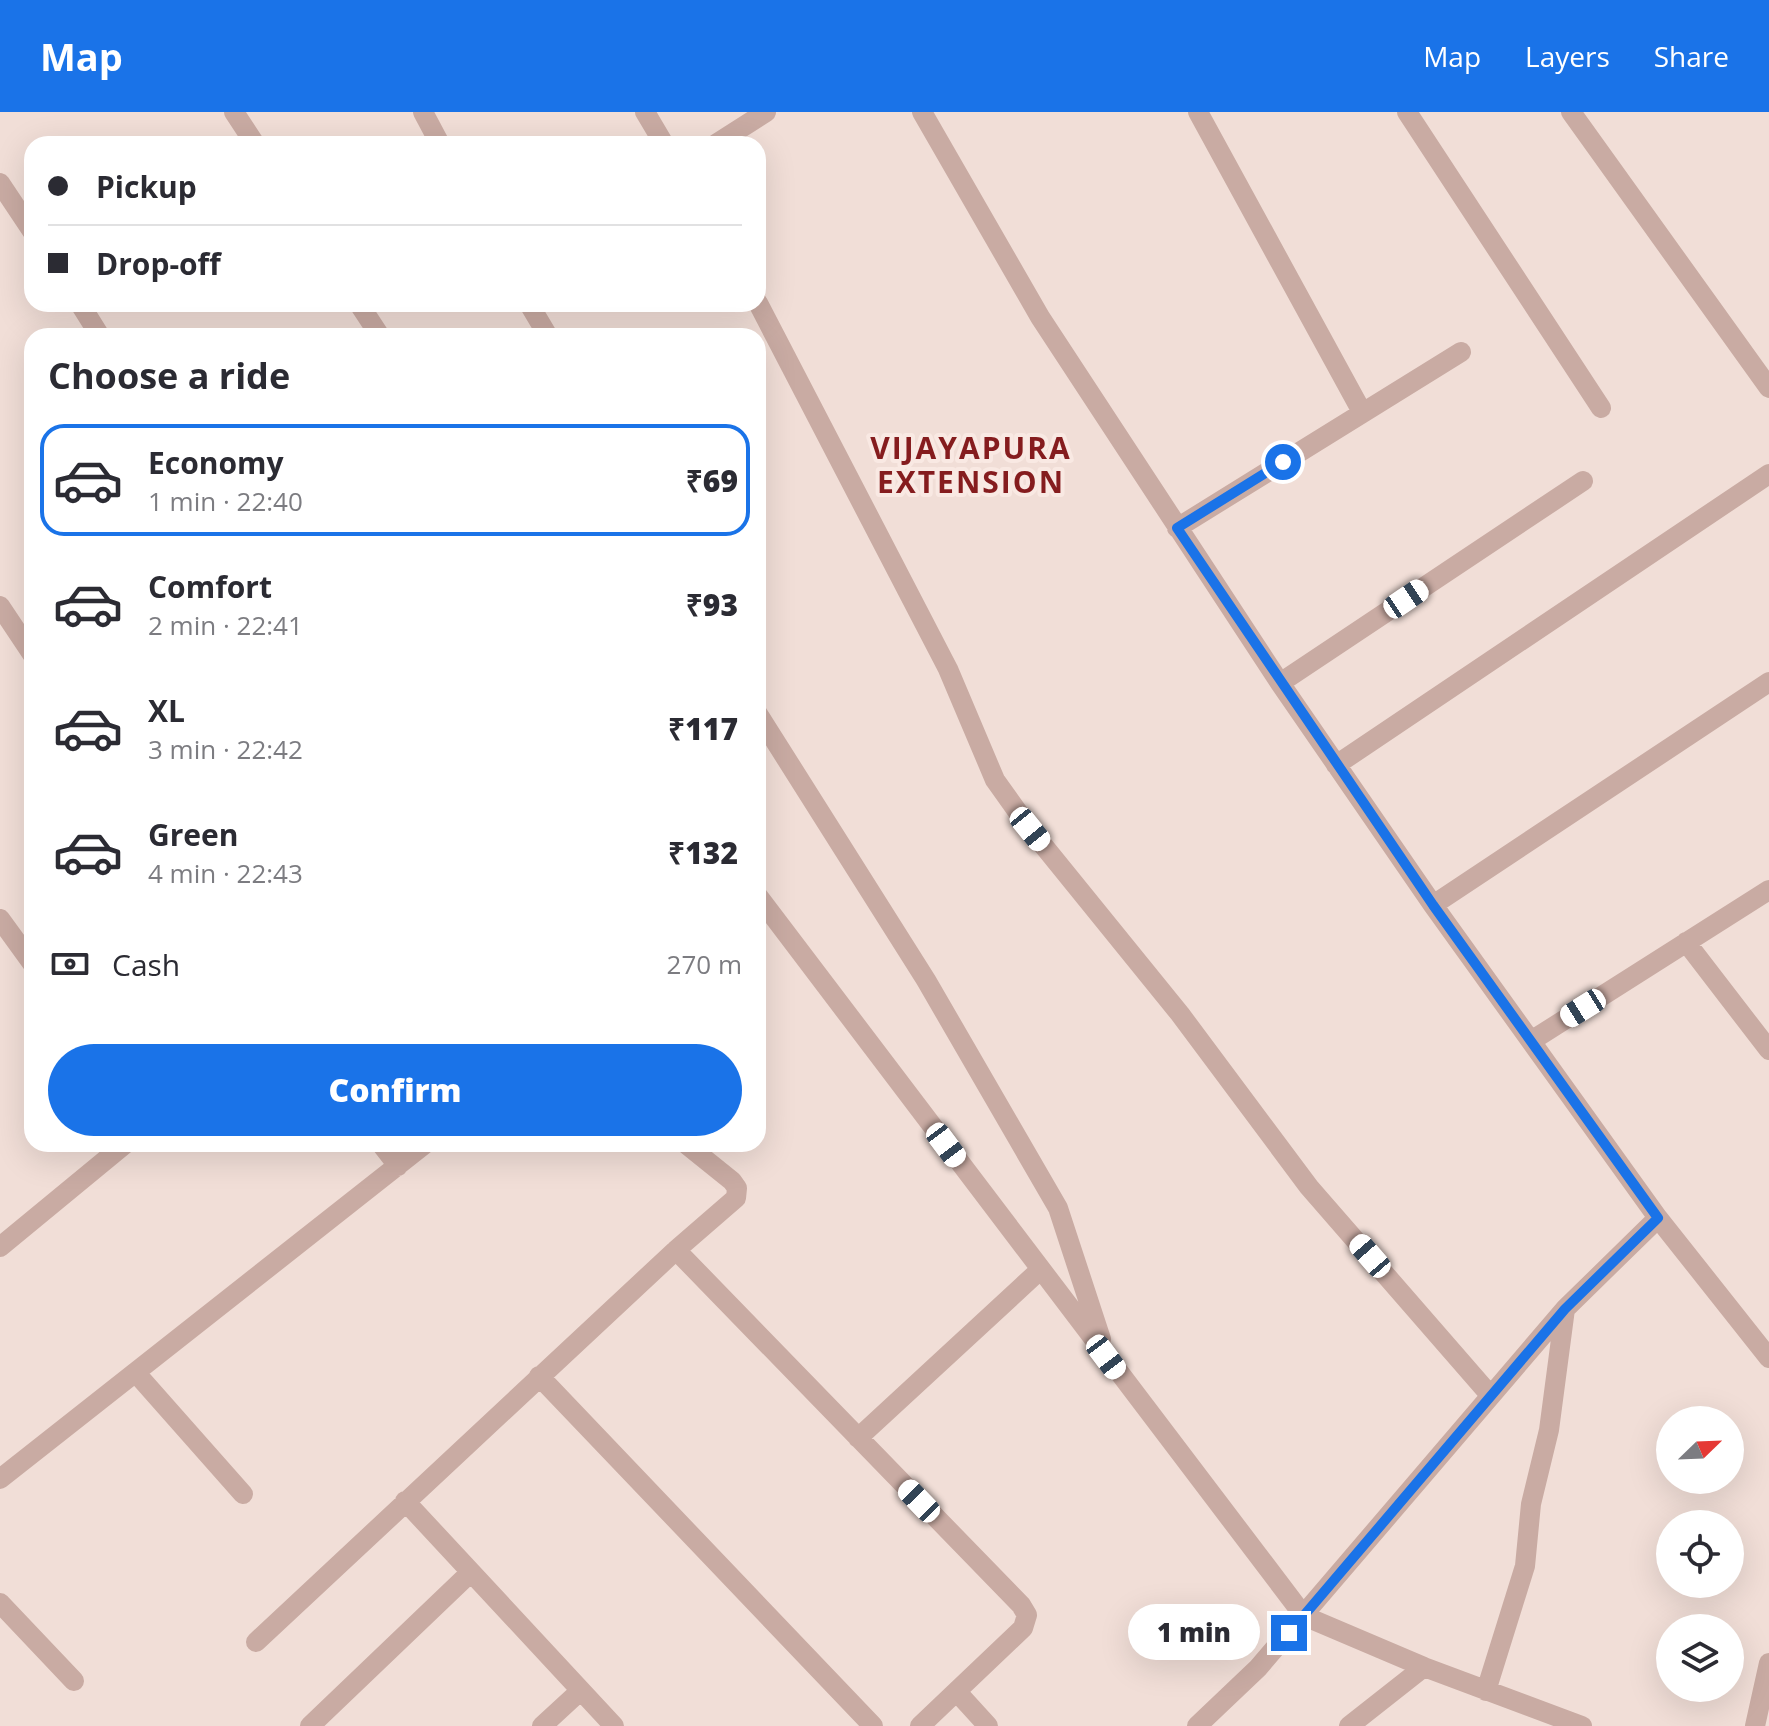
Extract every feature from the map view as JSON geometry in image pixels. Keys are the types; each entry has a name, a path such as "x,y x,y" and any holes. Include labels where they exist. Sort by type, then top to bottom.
{"street":[{"path":"234,112 250,136"},
{"path":"423,112 436,136"},
{"path":"645,112 659,136"},
{"path":"728,136 766,112"},
{"path":"922,112 1040,317 1280,683 1433,905 1658,1218 1769,1358"},
{"path":"1198,112 1362,412"},
{"path":"1407,112 1601,408"},
{"path":"1571,112 1769,388"},
{"path":"0,183 24,219"},
{"path":"763,312 948,669 995,780 1030,829 1180,1014 1309,1187 1490,1395"},
{"path":"1177,528 1461,352"},
{"path":"1336,765 1769,474"},
{"path":"1280,683 1583,481"},
{"path":"0,606 24,642"},
{"path":"1433,905 1769,682"},
{"path":"766,727 926,980 1058,1208 1106,1357"},
{"path":"1531,1041 1769,890"},
{"path":"766,907 1304,1616 1424,1667 1582,1726"},
{"path":"0,919 24,952"},
{"path":"1686,942 1769,1050"},
{"path":"0,1247 115,1152"},
{"path":"387,1152 398,1166"},
{"path":"0,1479 415,1152"},
{"path":"256,1642 539,1376 736,1198 737,1188 732,1181 696,1152"},
{"path":"1197,1726 1258,1668 1304,1616 1565,1309 1658,1218"},
{"path":"676,1250 1021,1605 1027,1615 1023,1628 920,1726"},
{"path":"858,1438 1040,1270"},
{"path":"1486,1691 1525,1566 1531,1504 1549,1430 1565,1309"},
{"path":"136,1373 243,1494"},
{"path":"539,1376 873,1726"},
{"path":"405,1501 579,1692 614,1726"},
{"path":"310,1726 471,1572"},
{"path":"0,1603 74,1681"},
{"path":"1755,1726 1769,1663"},
{"path":"1349,1726 1424,1667"},
{"path":"542,1726 579,1692"},
{"path":"957,1692 988,1726"}],"district":[{"name":"VIJAYAPURA EXTENSION","path":"971,464"}],"route":[{"path":"1283,462 1177,528 1433,905 1658,1218 1565,1309 1289,1633"}]}
